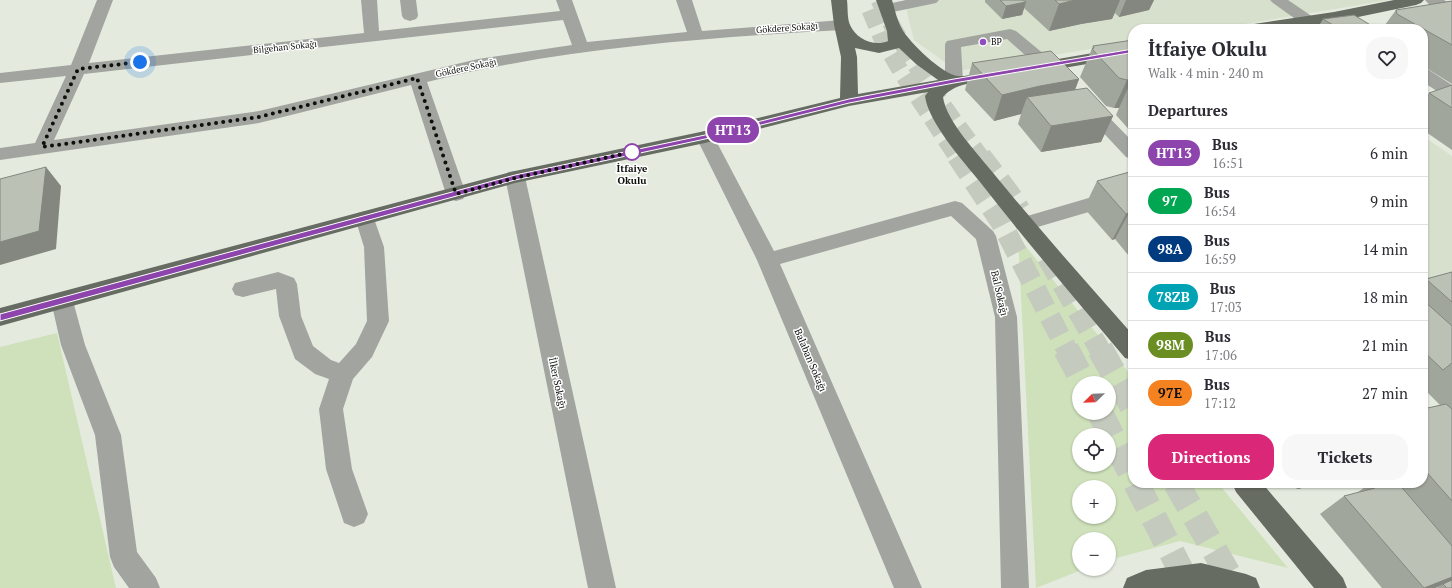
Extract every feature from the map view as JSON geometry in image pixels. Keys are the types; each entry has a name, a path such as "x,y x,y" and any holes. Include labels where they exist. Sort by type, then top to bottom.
{"main road":[{"path":"839,0 842,25 849,57 849,101"},
{"path":"1283,24 1334,17 1416,0"},
{"path":"842,25 851,38 860,44 876,48 890,46 896,43 895,31 886,4"},
{"path":"895,31 918,58 941,75 954,81"},
{"path":"0,318 515,178 705,137 849,101 954,81 1128,52"},
{"path":"954,81 940,89 934,96 934,105 955,138 1024,224 1128,345"},
{"path":"1249,488 1333,588"},
{"path":"1137,588 1146,584 1201,577 1246,588"}],"street":[{"path":"42,147 78,69 105,0"},
{"path":"370,0 372,38"},
{"path":"408,0 410,16"},
{"path":"684,0 696,36"},
{"path":"886,4 931,0"},
{"path":"1278,0 1307,20"},
{"path":"1433,0 1452,11"},
{"path":"567,7 581,48"},
{"name":"Bilgehan Sokağı","path":"0,78 372,38 567,7"},
{"path":"1334,17 1345,24"},
{"name":"Gökdere Sokağı","path":"0,154 259,117 478,64 581,48 762,30 842,25"},
{"path":"954,81 953,44 1010,34 1050,66 1128,148"},
{"path":"1428,77 1452,93"},
{"path":"417,78 456,194"},
{"name":"Balaban Sokağı","path":"705,137 768,260 908,588"},
{"name":"İlker Sokağı","path":"515,178 602,588"},
{"path":"1024,224 1128,193"},
{"name":"Bal Sokağı","path":"768,260 955,208 986,236 1006,317 1015,588"},
{"path":"354,514 339,469 331,409 343,374 364,350 378,322 374,247 365,218"},
{"path":"243,289 278,280 286,284 290,316 303,352 323,367 343,374"},
{"path":"62,301 73,345 108,436 124,557 146,588"}],"shaded area":[{"path":"904,0 1389,0 1244,24 1128,24 1128,43 957,71 914,40"},
{"path":"1428,139 1452,156 1452,339 1428,317"}],"green space":[{"path":"1018,237 1128,372 1128,488 1222,488 1288,568 1180,541 1116,558 1116,532 1072,532 1072,574 1036,588"},
{"path":"57,333 116,588 0,588 0,347"}],"building":[{"path":"1000,0 1023,0 1026,2 1006,6"},
{"path":"1055,0 1075,0 1059,4"},
{"path":"1452,1 1452,45 1428,31 1428,24 1415,24 1397,14 1396,10"},
{"path":"1354,15 1369,24 1331,24 1323,19"},
{"path":"1128,41 1128,80 1119,78 1092,49 1094,48 1093,46"},
{"path":"1051,51 1079,79 1002,95 972,63"},
{"path":"1452,85 1452,108 1429,93"},
{"path":"1087,88 1113,116 1051,126 1027,97"},
{"path":"46,167 39,231 0,242 0,179"},
{"path":"1128,172 1128,213 1126,214 1097,181"},
{"path":"1452,272 1452,302 1428,281 1428,278"},
{"path":"1428,304 1452,326 1452,363 1443,370 1428,356"},
{"path":"1446,404 1452,409 1452,501 1428,474 1428,408"},
{"path":"1375,488 1402,488 1452,546 1452,577 1424,588 1344,496"},
{"path":"1452,580 1452,588 1447,588 1443,584"}],"tunnel":[{"path":"879,0 889,21 913,61 939,100 981,157"},
{"path":"870,10 882,39 903,75 957,157"},
{"path":"957,156 1002,224 1067,350"},
{"path":"981,156 1010,194 1020,210"},
{"path":"1047,257 1100,350"},
{"path":"1066,349 1080,376"},
{"path":"1100,349 1128,398"},
{"path":"1104,420 1128,467"},
{"path":"1139,488 1190,588"},
{"path":"1179,488 1236,588"}],"bus line":[{"name":"HT13","path":"0,317 515,178 705,137 849,101 954,81 1128,52"}],"place":[{"name":"BP","path":"983,42"},
{"name":"İtfaiye Okulu","path":"632,152"}],"route":[{"path":"140,62 78,69 42,147 259,117 417,78 456,194 515,178 632,152"}]}
